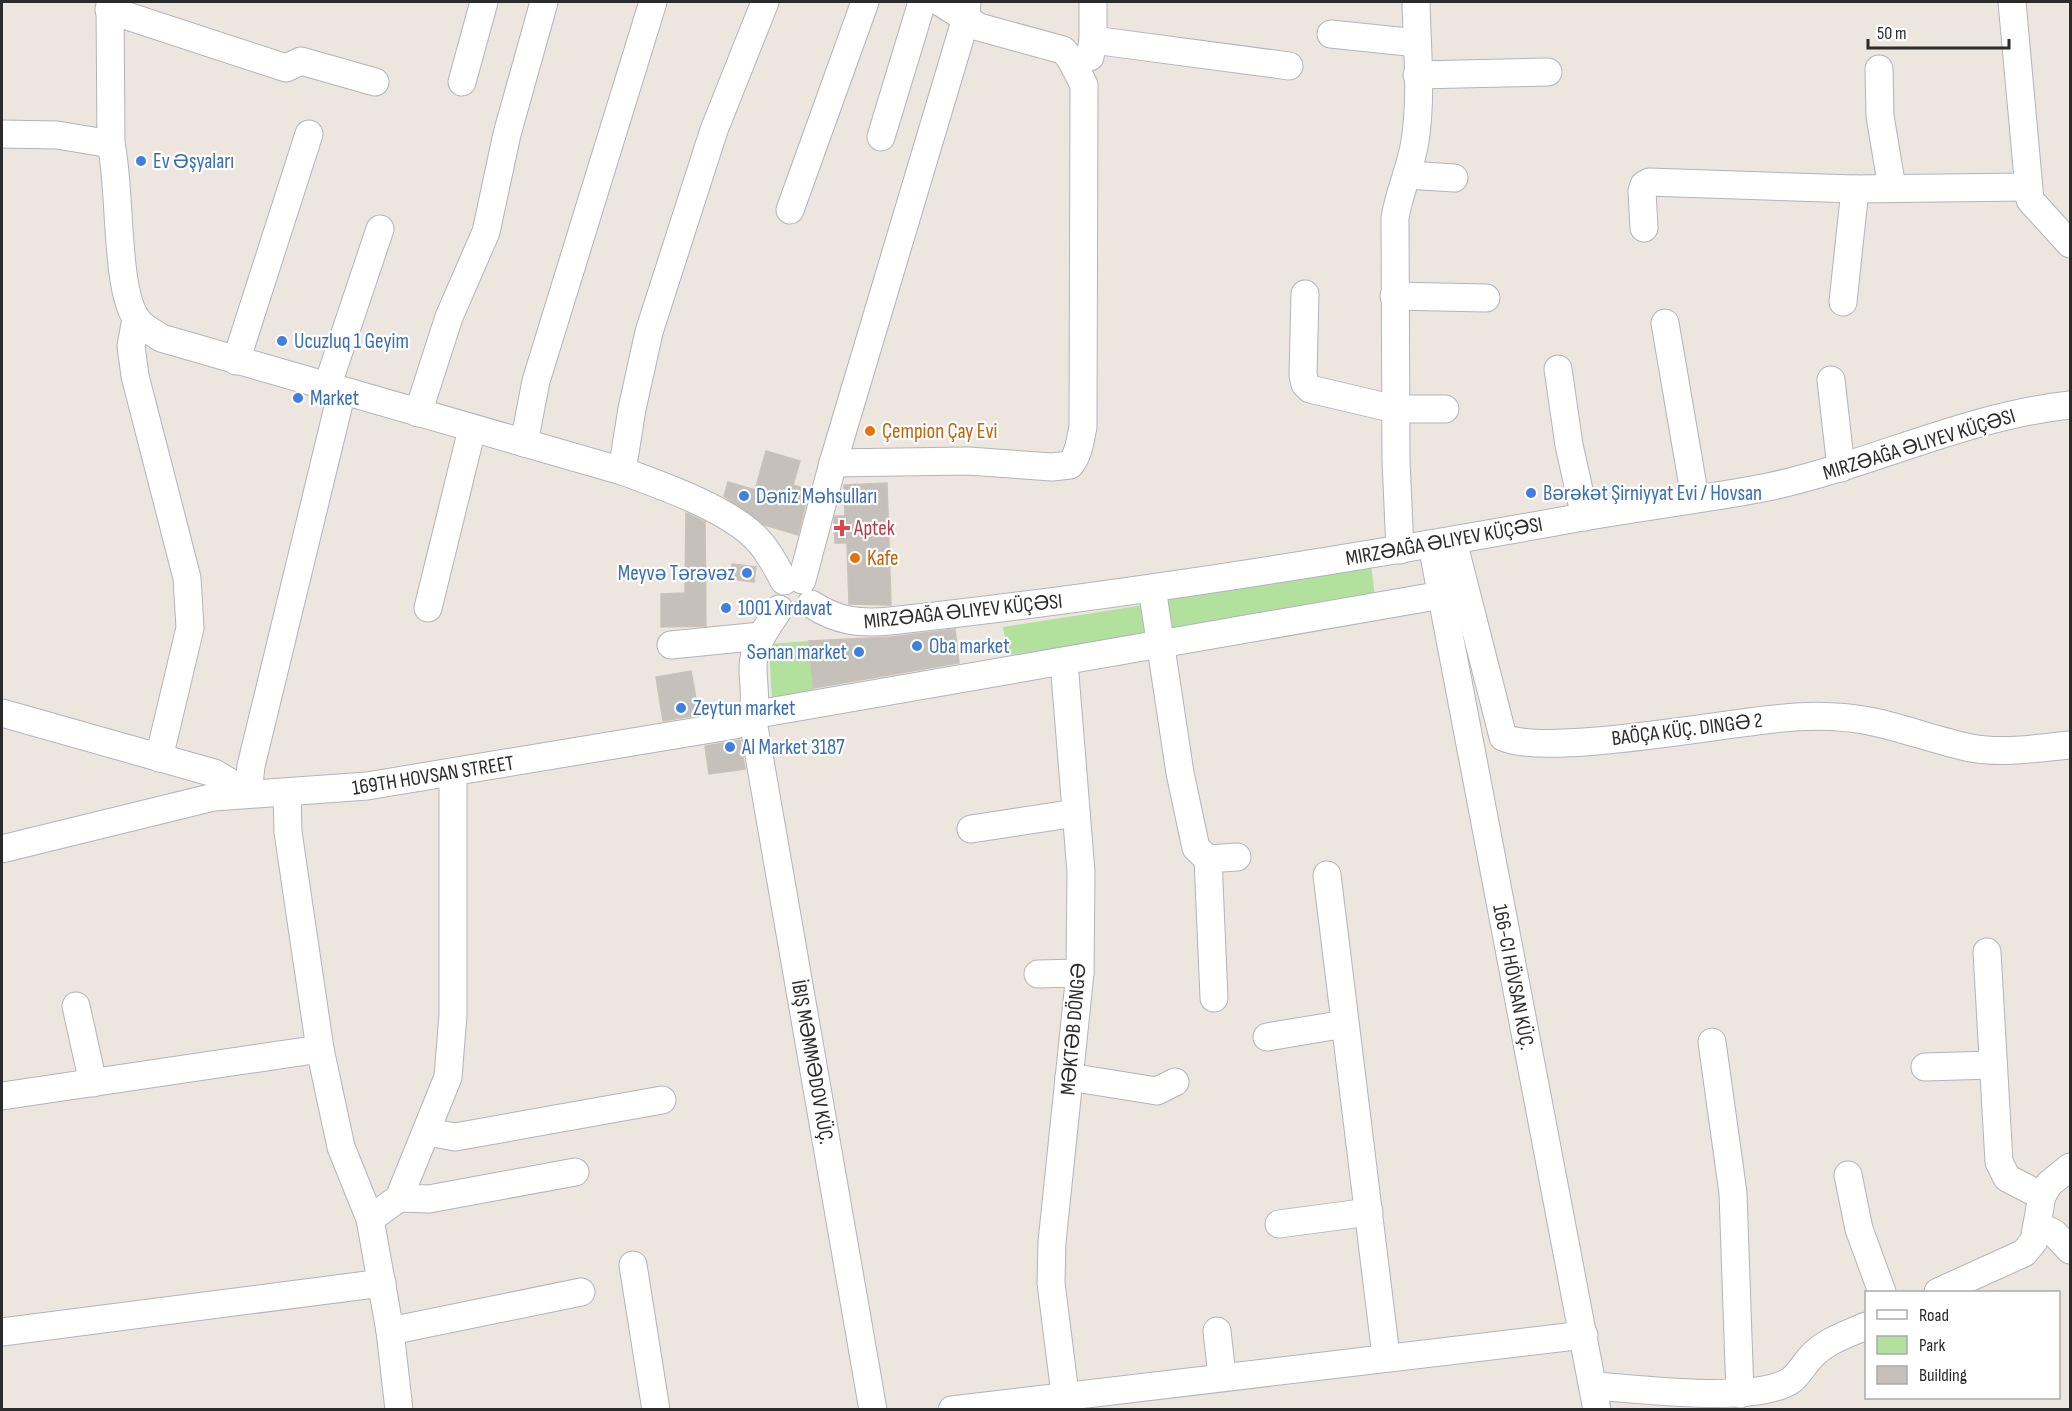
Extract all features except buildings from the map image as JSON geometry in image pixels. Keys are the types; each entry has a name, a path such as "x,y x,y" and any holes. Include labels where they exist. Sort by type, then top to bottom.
{"street":[{"path":"462,82 484,2"},
{"path":"418,413 449,317 486,232 507,134 544,2"},
{"path":"524,443 536,381 653,2"},
{"path":"622,471 632,409 649,332 714,130 765,2"},
{"path":"790,210 865,2"},
{"path":"881,137 922,2"},
{"path":"940,2 966,10 993,32 1063,50 1070,58 1084,85"},
{"path":"833,464 968,461 1052,467 1070,465 1076,457 1083,427 1084,85 1093,40 1094,2"},
{"path":"1400,550 1395,409 1395,218 1398,199 1415,142 1416,2"},
{"path":"2012,2 2027,187 2036,209 2070,244"},
{"path":"375,82 301,61 286,68 110,6 111,144 117,172 124,279 129,303 136,319 161,338 622,471 679,493 742,527 799,588"},
{"path":"752,715 756,700 753,660 761,636 779,609 794,616 804,613 799,588 966,10"},
{"path":"1331,34 1417,43"},
{"path":"1093,40 1289,66"},
{"path":"1879,69 1880,116 1892,188"},
{"path":"1417,75 1548,72"},
{"path":"2,134 57,135 111,144"},
{"path":"236,361 309,134"},
{"path":"1407,175 1454,178"},
{"path":"1644,228 1642,191 1644,185 1649,182 1855,189 2027,187"},
{"path":"1843,302 1855,189"},
{"path":"2,713 214,773 248,793 251,766 334,389 380,230"},
{"path":"1305,294 1305,384 1310,389 1395,409 1445,409"},
{"path":"1394,296 1486,298"},
{"path":"136,319 131,346 135,376 187,578 190,618 190,628 159,758"},
{"path":"1665,323 1695,498"},
{"path":"1558,369 1569,445 1585,517"},
{"path":"1831,380 1841,468"},
{"name":"MIRZƏAĞA ƏLIYEV KÜÇƏSI","path":"799,588 838,619 866,623 994,610 1152,588 1443,543 1765,487 1841,468 1997,418 2070,405"},
{"path":"428,608 472,429"},
{"path":"1443,543 1442,596 1595,1398 1740,1394 1769,1390 1791,1380 1811,1356 1827,1344 1865,1326"},
{"path":"1443,543 1503,737 1515,743 1579,742 1776,718 1842,716 1874,722 1971,748 2007,751 2070,745"},
{"path":"1152,588 1180,773 1196,848 1208,860 1214,998"},
{"name":"169TH HOVSAN STREET","path":"2,849 188,802 248,793 346,789 453,773 735,725 752,715 1442,596"},
{"path":"671,645 761,636"},
{"name":"MƏKTƏB DÖNGƏ","path":"1064,662 1081,872 1080,973 1051,1263 1051,1284 1065,1394"},
{"name":"İBIŞ MƏMMƏDOV KÜÇ.","path":"752,715 873,1410"},
{"path":"370,1219 399,1198 428,1132 448,1077 453,1016 453,773"},
{"path":"287,793 288,832 320,1049 341,1147 370,1219 390,1331 399,1410"},
{"path":"971,829 1076,813"},
{"path":"1208,860 1237,857"},
{"path":"1327,875 1386,1356"},
{"path":"1987,952 1992,1065 2001,1169 2007,1178 2042,1196"},
{"path":"1038,974 1080,973"},
{"path":"76,1006 93,1083"},
{"path":"1267,1037 1346,1024"},
{"path":"1712,1042 1733,1193 1740,1394"},
{"path":"2,1096 320,1049"},
{"path":"1925,1067 1992,1065"},
{"path":"1069,1077 1156,1091 1165,1090 1175,1082"},
{"path":"428,1132 442,1137 455,1137 662,1100"},
{"path":"1942,1291 2024,1253 2034,1241 2042,1196 2049,1184 2070,1167"},
{"path":"399,1198 429,1199 575,1172"},
{"path":"1848,1175 1859,1229 1881,1291"},
{"path":"1279,1224 1369,1212"},
{"path":"2037,1226 2054,1233 2070,1250"},
{"path":"633,1265 656,1410"},
{"path":"2,1332 382,1283"},
{"path":"390,1331 581,1292"},
{"path":"1217,1331 1222,1376"},
{"path":"952,1410 1065,1394 1584,1335"}],"green space":[{"path":"1371,565 1375,596 1170,630 1167,599"},
{"path":"1144,605 1149,634 1008,655 1003,627"},
{"path":"809,641 813,695 772,701 769,644"}],"place":[{"name":"Ev Əşyaları","path":"141,161"},
{"name":"Ucuzluq 1 Geyim","path":"282,341"},
{"name":"Market","path":"298,398"},
{"name":"Çempion Çay Evi","path":"870,431"},
{"name":"Bərəkət Şirniyyat Evi / Hovsan","path":"1531,493"},
{"name":"Dəniz Məhsulları","path":"744,496"},
{"name":"Aptek","path":"842,528"},
{"name":"Kafe","path":"855,558"},
{"name":"Meyvə Tərəvəz","path":"747,573"},
{"name":"1001 Xırdavat","path":"726,608"},
{"name":"Oba market","path":"917,646"},
{"name":"Sənan market","path":"859,652"},
{"name":"Zeytun market","path":"681,708"},
{"name":"Al Market 3187","path":"730,747"}]}
